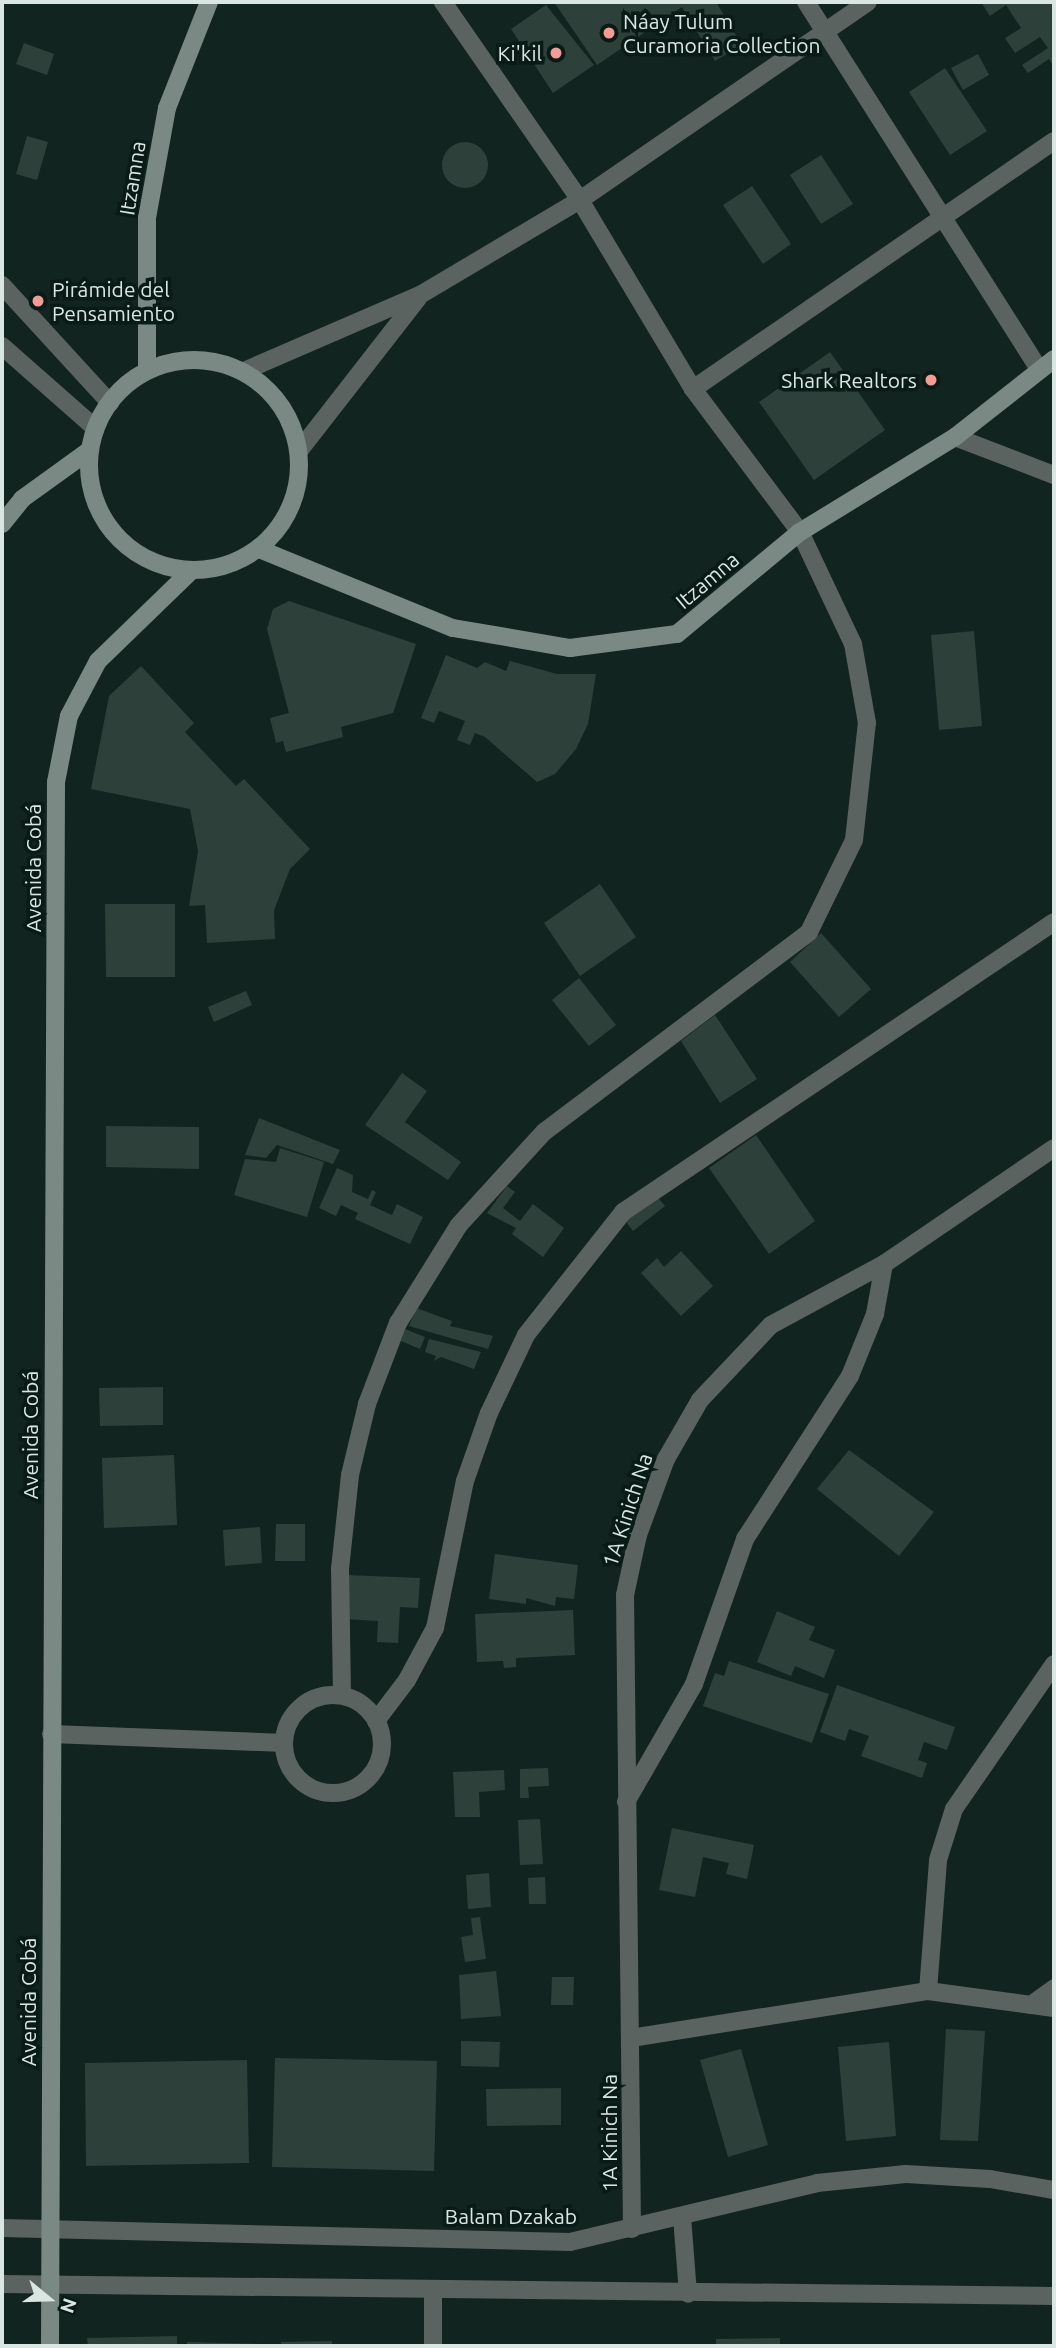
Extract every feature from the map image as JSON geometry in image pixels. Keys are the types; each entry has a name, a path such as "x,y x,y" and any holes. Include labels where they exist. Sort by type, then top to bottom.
{"street":[{"name":"Itzamna","path":"147,370 147,218 167,108 209,2"},
{"path":"342,1695 340,1569 349,1475 366,1404 398,1323 459,1225 544,1132 809,932 854,840 867,723 853,644 800,532 693,389 580,200 444,2"},
{"path":"807,2 942,218 1046,363"},
{"path":"244,371 420,295 580,200 868,2"},
{"path":"693,389 1054,141"},
{"path":"2,285 110,403"},
{"path":"299,451 420,295"},
{"path":"2,346 94,427"},
{"path":"201,360 244,371 270,391 290,419 299,451 298,488 283,522 259,549 227,566 190,572 155,564 123,544 101,515 90,483 90,450 94,427 110,403 147,370 201,360"},
{"name":"Itzamna","path":"259,549 453,628 570,648 677,634 800,532 955,437 1046,363"},
{"path":"955,437 1054,475"},
{"path":"2,524 22,499 90,450"},
{"name":"Avenida Cobá","path":"50,2346 56,782 69,716 98,661 190,572"},
{"path":"376,1721 407,1680 435,1628 466,1481 489,1413 526,1335 623,1212 1054,922"},
{"name":"1A Kinich Na","path":"632,2229 625,1595 638,1535 666,1459 700,1400 771,1325 884,1264 1054,1148"},
{"path":"626,1802 694,1685 745,1539 850,1377 875,1314 884,1264"},
{"path":"928,1991 938,1860 954,1809 1054,1664"},
{"path":"342,1695 362,1704 376,1721 379,1761 363,1782 338,1793 300,1780 284,1744 297,1710 318,1697 342,1695"},
{"path":"51,1734 284,1744"},
{"path":"1031,2005 1054,1988"},
{"path":"631,2038 928,1991 1054,2008"},
{"name":"Balam Dzakab","path":"2,2228 570,2242 817,2183 906,2174 990,2179 1054,2190"},
{"path":"682,2217 688,2294"},
{"path":"2,2284 1054,2297"},
{"path":"433,2290 433,2346"}],"building":[{"name":"Náay Tulum Curamoria Collection","path":"554,2 716,2 742,45 715,61 682,7 597,65"},
{"path":"981,2 1054,2 1054,67 1049,59 1028,73 1022,65 1048,48 1040,37 1015,53 1005,38 1021,28 1006,5 990,16"},
{"name":"Ki'kil","path":"546,5 594,65 553,93 511,29"},
{"path":"24,43 54,54 47,75 16,64"},
{"path":"978,54 989,75 963,90 951,68"},
{"path":"945,68 987,131 950,155 909,92"},
{"path":"27,136 48,142 37,180 16,174"},
{"path":"465,142 482,148 488,165 482,182 465,188 448,182 442,165 448,148"},
{"path":"821,155 853,204 821,224 790,175"},
{"path":"752,186 791,244 763,264 723,205"},
{"path":"830,352 885,430 814,480 759,402"},
{"path":"289,601 416,644 393,713 341,727 343,737 286,752 283,741 276,743 270,718 289,713 267,629 273,609"},
{"path":"974,631 982,726 939,730 931,635"},
{"path":"446,655 477,668 485,662 506,671 510,661 557,674 596,674 588,724 576,749 555,774 537,782 485,737 475,733 470,745 457,740 465,721 439,711 434,723 421,718"},
{"path":"141,666 194,723 185,732 236,786 244,779 310,849 290,869 274,910 275,939 207,943 205,905 189,906 198,851 190,809 91,789 109,696"},
{"path":"600,884 636,937 580,976 544,923"},
{"path":"105,904 175,904 175,977 106,977"},
{"path":"821,933 871,989 839,1017 790,962"},
{"path":"579,978 616,1025 589,1046 552,1000"},
{"path":"246,991 252,1005 214,1022 208,1007"},
{"path":"715,1015 757,1079 720,1103 681,1041"},
{"path":"402,1073 427,1091 405,1122 461,1162 448,1180 365,1125"},
{"path":"259,1118 340,1150 333,1164 277,1145 266,1158 245,1155"},
{"path":"106,1126 199,1127 199,1169 106,1167"},
{"path":"756,1135 815,1221 769,1254 709,1168"},
{"path":"280,1148 324,1162 307,1217 234,1195 245,1159 276,1162"},
{"path":"337,1168 353,1175 352,1192 368,1199 372,1190 376,1192 370,1205 392,1215 397,1204 423,1217 410,1244 355,1219 358,1213 341,1205 336,1216 319,1208"},
{"path":"507,1186 515,1192 503,1208 520,1221 533,1204 564,1228 543,1257 512,1234 516,1228 487,1213"},
{"path":"655,1194 665,1206 633,1231 624,1219"},
{"path":"681,1251 713,1286 681,1316 641,1273 657,1258 664,1267"},
{"path":"416,1308 452,1321 450,1326 493,1336 488,1349 409,1326"},
{"path":"405,1329 425,1337 420,1349 401,1341"},
{"path":"429,1339 481,1352 474,1369 441,1357 434,1361 436,1356 425,1352"},
{"path":"163,1387 163,1425 100,1426 99,1388"},
{"path":"849,1450 934,1512 899,1556 817,1489"},
{"path":"174,1455 177,1525 104,1528 102,1458"},
{"path":"276,1524 305,1524 305,1561 275,1561"},
{"path":"260,1527 262,1563 225,1566 223,1530"},
{"path":"495,1554 578,1565 574,1599 556,1597 555,1606 526,1598 526,1604 489,1599"},
{"path":"347,1575 420,1578 418,1608 400,1607 398,1643 377,1642 378,1621 344,1619"},
{"path":"573,1610 575,1655 516,1658 516,1667 504,1668 503,1661 477,1662 475,1614"},
{"path":"777,1611 815,1627 809,1640 835,1650 824,1678 795,1666 791,1676 757,1662"},
{"path":"729,1661 829,1694 812,1743 703,1706 715,1673 724,1676"},
{"path":"837,1685 955,1727 947,1750 924,1742 918,1760 927,1763 922,1778 861,1756 869,1736 849,1729 845,1741 820,1732"},
{"path":"548,1768 549,1786 528,1787 529,1798 520,1798 520,1769"},
{"path":"504,1770 505,1790 479,1792 480,1817 455,1817 453,1772"},
{"path":"540,1819 543,1864 520,1865 518,1820"},
{"path":"672,1828 754,1845 747,1879 726,1874 729,1863 703,1857 695,1897 659,1890"},
{"path":"489,1873 491,1907 468,1909 466,1875"},
{"path":"545,1877 546,1904 529,1904 528,1878"},
{"path":"480,1917 486,1959 465,1962 461,1937 473,1935 471,1918"},
{"path":"496,1971 501,2016 461,2019 459,1975"},
{"path":"552,1977 574,1977 573,2005 551,2005"},
{"path":"946,2029 985,2031 978,2141 940,2140"},
{"path":"461,2041 500,2042 499,2067 461,2066"},
{"path":"889,2042 896,2136 846,2141 838,2047"},
{"path":"741,2049 768,2145 728,2157 700,2060"},
{"path":"275,2058 437,2061 434,2171 272,2167"},
{"path":"247,2060 249,2163 86,2166 85,2063"},
{"path":"561,2088 561,2125 487,2126 486,2089"},
{"path":"177,2336 177,2346 88,2346 87,2338"},
{"path":"780,2338 780,2346 716,2346 716,2339"},
{"path":"332,2341 332,2346 281,2346 281,2342"},
{"path":"187,2342 262,2344 262,2346 187,2346"}],"place":[{"name":"Náay Tulum Curamoria Collection","path":"609,33"},
{"name":"Ki'kil","path":"556,53"},
{"name":"Pirámide del Pensamiento","path":"38,301"},
{"name":"Shark Realtors","path":"931,380"}]}
